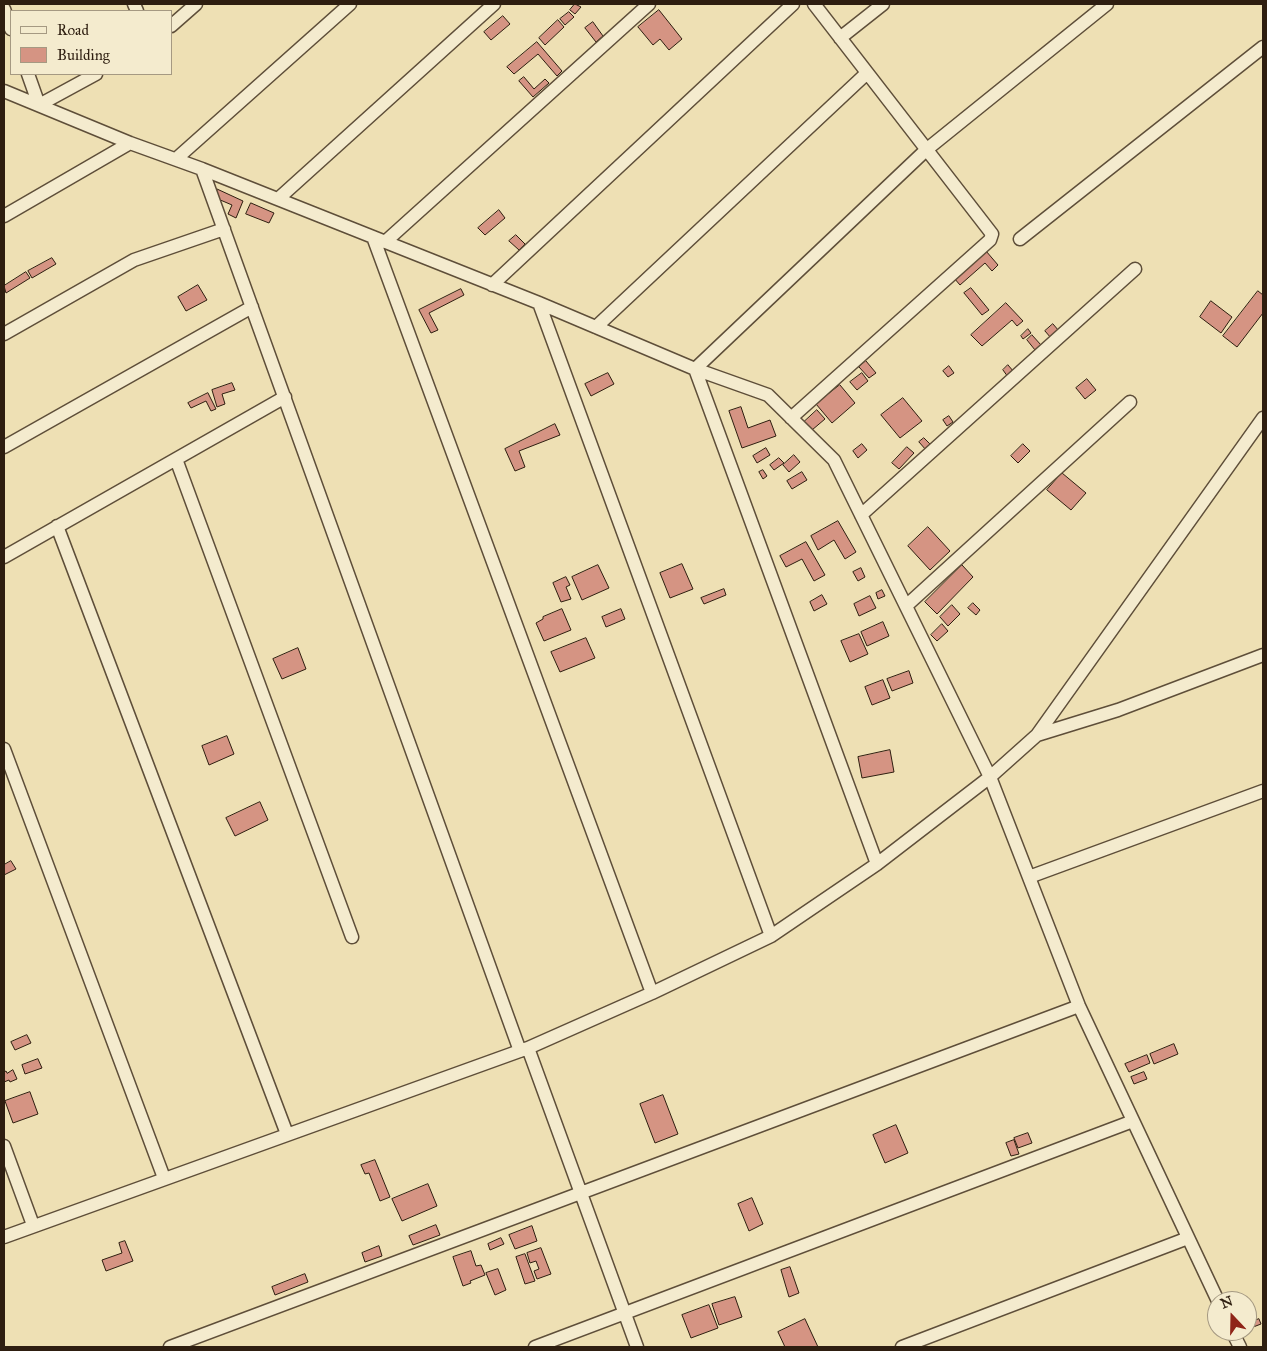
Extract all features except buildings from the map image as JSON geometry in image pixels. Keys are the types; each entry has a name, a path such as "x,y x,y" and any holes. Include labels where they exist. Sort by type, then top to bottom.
{"street":[{"path":"172,25 196,4"},
{"path":"176,159 350,4"},
{"path":"278,199 494,4"},
{"path":"379,239 649,4"},
{"path":"492,285 793,4"},
{"path":"791,418 990,240 992,234 814,4"},
{"path":"840,38 883,4"},
{"path":"694,369 926,150 1107,4"},
{"path":"4,9 10,26"},
{"path":"1020,239 1263,47"},
{"path":"596,327 867,73"},
{"path":"28,75 39,105"},
{"path":"39,105 94,75"},
{"path":"4,91 539,303 694,369 768,395 834,460 990,777 1079,1006 1213,1291"},
{"path":"4,216 130,142"},
{"path":"202,169 524,1049 581,1193 637,1347"},
{"path":"4,334 134,260 224,229"},
{"path":"379,239 652,993"},
{"path":"861,515 1135,269"},
{"path":"539,303 771,936"},
{"path":"4,447 252,307"},
{"path":"694,369 877,864"},
{"path":"4,557 285,397"},
{"path":"906,606 1130,402"},
{"path":"4,1237 524,1049 652,993 771,936 877,864 990,777 1037,734 1263,418"},
{"path":"176,459 352,937"},
{"path":"57,526 287,1134"},
{"path":"1037,734 1118,710 1263,655"},
{"path":"4,749 164,1178"},
{"path":"1028,877 1263,791"},
{"path":"170,1347 1079,1006"},
{"path":"535,1347 1133,1121"},
{"path":"4,1146 34,1225"},
{"path":"902,1347 1188,1238"}]}
